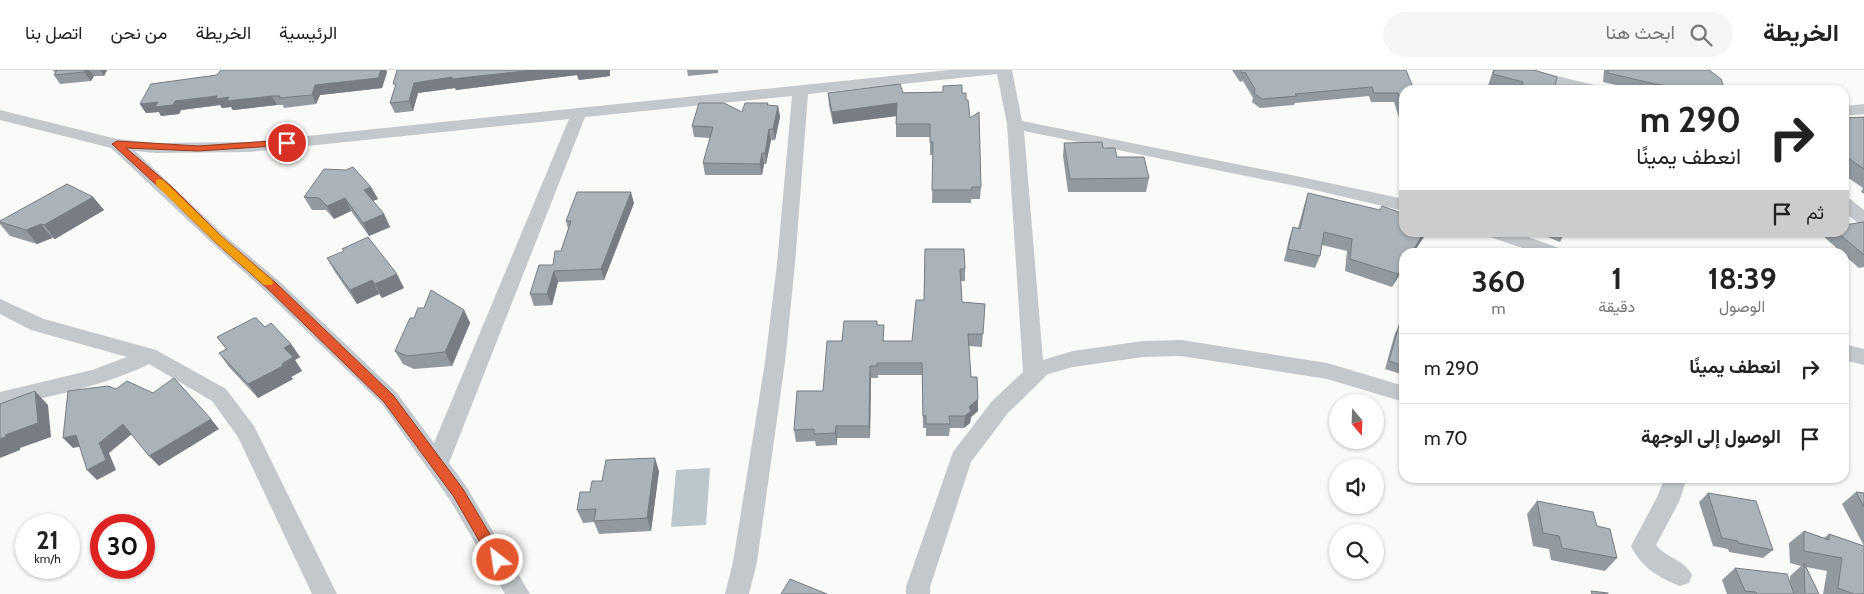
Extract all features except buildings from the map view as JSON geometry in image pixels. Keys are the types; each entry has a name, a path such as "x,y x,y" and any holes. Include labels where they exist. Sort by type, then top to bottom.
{"street":[{"path":"0,115 117,144 156,148 248,147 800,90 934,73 994,70"},
{"path":"1004,70 1015,124 1034,376"},
{"path":"1512,70 1576,85"},
{"path":"737,594 745,562 775,362 786,264 800,90"},
{"path":"1849,110 1864,109"},
{"path":"437,464 579,112"},
{"path":"0,132 19,120"},
{"path":"1015,124 1306,183 1399,204"},
{"path":"117,144 217,238 272,286 382,392 458,493 518,594"},
{"path":"1849,207 1864,219"},
{"path":"1508,237 1540,248"},
{"path":"0,306 38,325 149,355 183,372 219,395 246,432 325,594"},
{"path":"918,594 918,587 961,458 1000,407 1041,368 1073,359 1142,349 1181,348 1327,371 1399,393"},
{"path":"1849,353 1864,357"},
{"path":"0,400 92,378 118,370 149,355"},
{"path":"1674,483 1667,502 1643,546 1646,553 1655,561 1680,575"}],"shaded area":[{"path":"710,468 706,525 671,527 676,470"}],"slow traffic":[{"path":"160,182 217,238 268,283"}],"route":[{"path":"287,143 248,147 198,148 156,148 117,144 196,216 217,238 272,286 389,398 458,493 498,560"}]}
